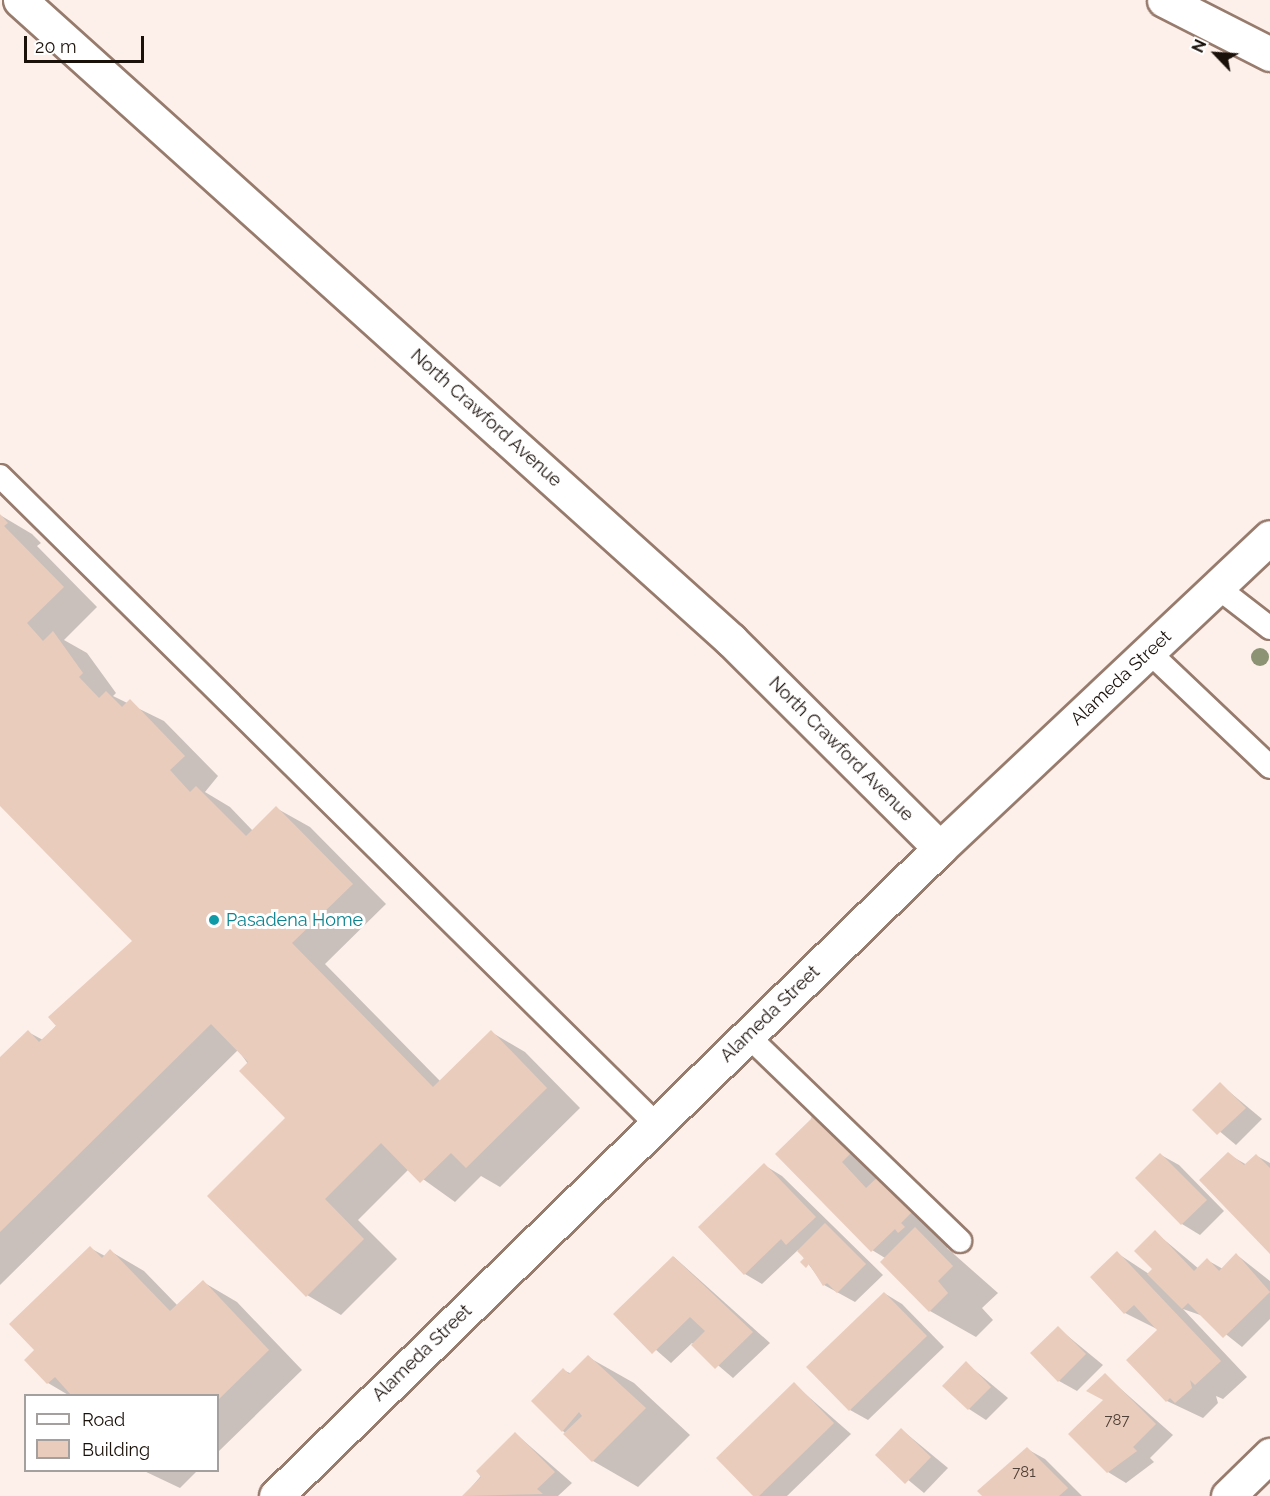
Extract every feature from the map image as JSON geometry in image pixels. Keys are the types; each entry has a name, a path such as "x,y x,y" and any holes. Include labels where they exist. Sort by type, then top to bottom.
{"street":[{"name":"North Crawford Avenue","path":"20,0 731,640 940,848"},
{"path":"1164,0 1270,54"},
{"name":"Alameda Street","path":"276,1496 940,848 1270,537"},
{"path":"1227,1496 1270,1455"}],"lane":[{"path":"0,476 657,1125"},
{"path":"1217,587 1270,628"},
{"path":"1149,652 1270,767"},
{"path":"748,1036 960,1241"}],"building":[{"name":"Pasadena Home","path":"0,514 8,523 4,526 64,587 27,623 43,641 53,631 83,673 79,677 99,698 106,691 122,707 130,699 185,756 170,770 190,792 196,786 246,836 276,806 353,884 292,943 433,1087 491,1030 547,1088 466,1168 451,1153 420,1183 381,1143 325,1199 364,1239 306,1297 207,1196 285,1118 239,1071 248,1062 211,1024 0,1232 0,1057 28,1030 39,1042 56,1026 48,1017 132,941 0,806"},
{"path":"1220,1082 1246,1108 1217,1135 1192,1110"},
{"path":"813,1111 855,1149 842,1162 866,1188 880,1175 914,1210 901,1223 905,1227 898,1233 895,1229 871,1252 775,1154 811,1119"},
{"path":"1228,1152 1244,1165 1256,1154 1270,1168 1270,1254 1199,1180"},
{"path":"1160,1153 1207,1200 1181,1225 1135,1178"},
{"path":"764,1163 816,1217 786,1245 781,1239 744,1275 698,1227"},
{"path":"825,1223 866,1264 837,1293 827,1283 823,1286 809,1264 806,1268 800,1262 804,1258 797,1251"},
{"path":"915,1227 953,1266 938,1281 948,1293 929,1312 880,1262"},
{"path":"1155,1230 1194,1271 1207,1258 1219,1271 1236,1253 1270,1292 1223,1338 1188,1303 1182,1309 1147,1274 1152,1269 1134,1251"},
{"path":"90,1246 102,1258 110,1249 170,1311 203,1280 269,1350 219,1399 219,1394 70,1394 55,1377 47,1384 24,1360 34,1350 9,1324"},
{"path":"1117,1251 1221,1361 1195,1385 1190,1380 1192,1388 1175,1403 1170,1398 1166,1402 1126,1360 1157,1330 1134,1305 1124,1314 1090,1277"},
{"path":"673,1256 753,1332 715,1369 691,1345 705,1331 690,1317 652,1354 613,1314"},
{"path":"884,1292 927,1336 849,1411 806,1367"},
{"path":"1058,1326 1086,1354 1058,1382 1030,1353"},
{"path":"588,1355 646,1408 592,1462 563,1434 582,1416 579,1412 562,1432 531,1401 563,1368 569,1374"},
{"path":"966,1361 991,1387 968,1410 942,1386"},
{"path":"1105,1373 1156,1424 1133,1447 1137,1451 1107,1473 1068,1434 1103,1400 1086,1391"},
{"path":"794,1382 834,1423 759,1496 753,1496 716,1458"},
{"path":"901,1428 931,1457 905,1484 875,1455"},
{"path":"515,1432 555,1472 537,1489 543,1494 462,1496 481,1477 476,1471"},
{"path":"1027,1447 1068,1488 1059,1496 982,1496 977,1491"}],"place":[{"name":"Pasadena Home","path":"214,920"}]}
